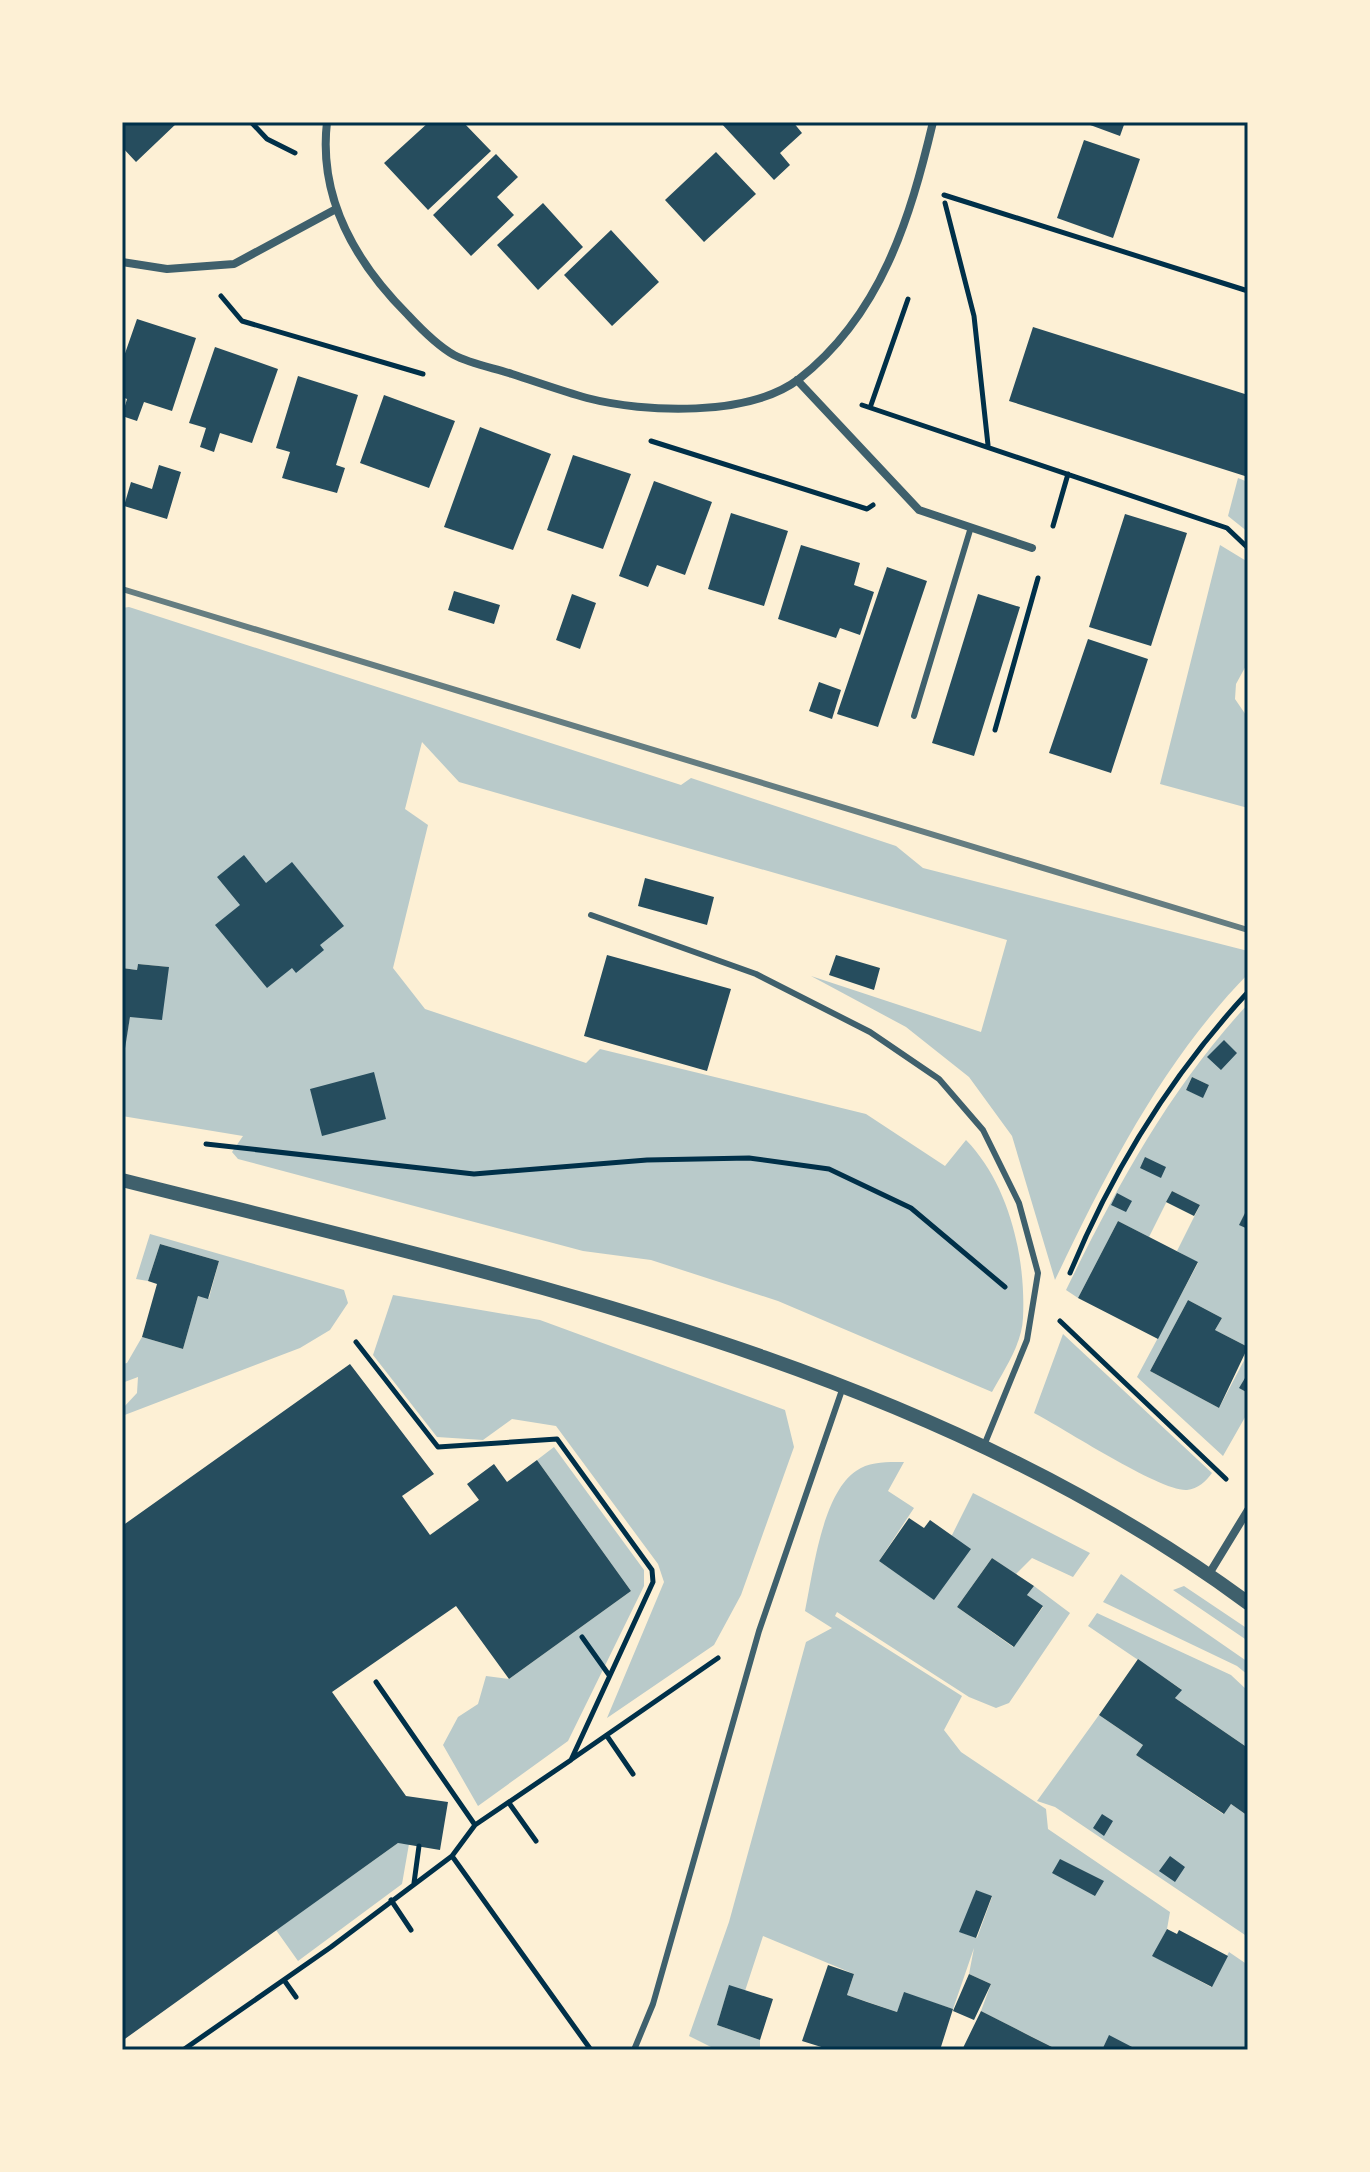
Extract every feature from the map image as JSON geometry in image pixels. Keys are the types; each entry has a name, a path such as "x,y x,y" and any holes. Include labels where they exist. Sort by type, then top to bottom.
{"street":[{"path":"327,122 336,209 354,250 377,284 455,355 589,399 676,409 746,403 797,380 861,316 895,254 918,187 933,122"},
{"path":"122,262 167,269 234,264 336,209"},
{"path":"797,380 919,510 1032,548"},
{"path":"122,1180 681,1328 843,1387 1048,1480 1209,1574 1248,1603"},
{"path":"1209,1574 1248,1510"}],"lane":[{"path":"914,716 971,527"},
{"path":"591,915 756,974 870,1032 939,1079 983,1130 1019,1203 1038,1273 1027,1340 983,1448"},
{"path":"634,2050 653,2004 759,1631 843,1387"}],"path":[{"path":"251,122 267,139 330,170"},
{"path":"989,446 974,316 943,195 1248,291"},
{"path":"818,402 871,405 1227,528 1248,548"},
{"path":"1051,534 1068,474"},
{"path":"995,730 1042,564"},
{"path":"1065,1285 1095,1212 1152,1116 1205,1038 1248,992"},
{"path":"206,1144 474,1174 647,1160 749,1158 829,1169 911,1208 1006,1288 1035,1304"},
{"path":"1053,1314 1226,1479"},
{"path":"356,1342 438,1447 557,1439 652,1570 653,1582 571,1760"},
{"path":"183,2050 452,1856 475,1825 759,1631"},
{"path":"582,1637 610,1675"},
{"path":"376,1682 475,1825"},
{"path":"607,1736 633,1774"},
{"path":"509,1803 536,1841"},
{"path":"414,1883 419,1846"},
{"path":"452,1856 591,2050"},
{"path":"391,1900 411,1930"},
{"path":"284,1980 296,1997"}],"shaded area":[{"path":"1238,478 1248,482 1248,532 1228,516"},
{"path":"1220,545 1248,562 1248,662 1236,684 1235,699 1248,718 1248,808 1160,784"},
{"path":"129,607 681,785 691,778 896,846 923,868 1248,951 1248,974 1217,1008 1163,1080 1095,1198 1055,1280 1012,1136 969,1077 906,1027 811,976 981,1032 1007,940 459,782 422,742 405,809 428,825 393,968 425,1009 586,1063 600,1049 866,1114 945,1166 966,1140 981,1158 1004,1200 1018,1246 1023,1318 1016,1347 992,1392 778,1301 651,1260 583,1251 238,1159 232,1152 243,1136 122,1116 122,1062 130,1017 168,967 138,964 137,970 122,968 122,608"},
{"path":"1248,1004 1248,1207 1240,1224 1248,1229 1248,1347 1215,1330 1222,1318 1188,1300 1150,1371 1219,1408 1248,1353 1248,1373 1240,1388 1248,1393 1248,1412 1223,1456 1137,1377 1198,1263 1177,1251 1200,1205 1172,1191 1149,1237 1118,1221 1078,1298 1066,1290 1146,1140 1220,1036","holes":["1192,1077 1209,1085 1203,1097 1186,1090"]},
{"path":"150,1234 344,1290 348,1303 330,1330 300,1348 122,1416 122,1409 137,1393 138,1377 122,1383 122,1364 127,1363 142,1337 183,1349 198,1296 209,1298 219,1261 160,1244 148,1281 136,1279"},
{"path":"393,1295 540,1320 785,1410 794,1447 741,1595 714,1645 607,1718 664,1582 658,1564 556,1426 512,1419 483,1440 437,1437 373,1355"},
{"path":"1063,1334 1212,1473 1204,1482 1187,1490 1156,1481 1034,1413"},
{"path":"554,1447 644,1570 644,1586 568,1741 478,1806 443,1745 458,1717 478,1704 486,1676 509,1679 631,1591 537,1460"},
{"path":"904,1462 888,1491 914,1508 879,1561 934,1599 952,1535 973,1493 1090,1553 1073,1577 1032,1558 1016,1574 992,1558 957,1607 1013,1647 1043,1607 1027,1595 1034,1586 1070,1613 1009,1703 996,1708 969,1697 837,1612 835,1616 962,1696 944,1730 961,1752 1046,1809 1048,1829 1170,1912 1167,1929 1153,1956 1211,1987 1229,1952 1248,1965 1248,2050 1133,2050 1109,2036 1102,2050 1058,2050 981,2011 991,1984 969,1974 974,1948 953,2009 904,1993 897,2012 847,1995 854,1974 763,1936 745,1991 729,1986 717,2025 760,2040 760,2050 717,2050 689,2036 729,1922 806,1642 832,1628 805,1611 827,1515 844,1482 856,1471 873,1464","holes":["976,1890 992,1897 977,1938 960,1932"]},
{"path":"1121,1574 1248,1662 1248,1675 1237,1666 1103,1602"},
{"path":"1184,1586 1248,1629 1248,1641 1173,1590"},
{"path":"1097,1613 1231,1675 1248,1691 1248,1748 1175,1698 1181,1689 1088,1626"},
{"path":"1099,1715 1143,1745 1136,1755 1223,1814 1231,1804 1248,1816 1248,1937 1055,1807 1037,1801"},
{"path":"398,1843 409,1844 402,1884 298,1961 276,1930"}],"building":[{"path":"122,122 178,122 136,162 122,147"},
{"path":"429,122 463,122 491,151 428,210 384,163"},
{"path":"720,122 793,122 802,133 780,153 790,165 774,180"},
{"path":"1082,122 1125,122 1120,136"},
{"path":"1084,140 1140,159 1113,238 1057,218"},
{"path":"716,152 756,194 704,242 665,200"},
{"path":"496,154 518,177 497,197 514,215 471,256 433,215"},
{"path":"543,203 583,247 538,290 497,245"},
{"path":"611,230 659,282 612,326 564,275"},
{"path":"137,319 196,338 172,411 144,402 137,421 122,416 127,399 122,397 122,362"},
{"path":"1033,327 1248,395 1248,477 1009,401"},
{"path":"215,347 278,369 252,443 220,433 214,452 200,447 206,428 189,423"},
{"path":"298,376 358,395 336,465 345,468 337,493 282,478 290,452 276,448"},
{"path":"384,395 455,421 429,488 360,463"},
{"path":"480,427 551,454 513,550 444,527"},
{"path":"573,455 631,474 603,549 547,530"},
{"path":"159,465 181,472 167,519 124,506 131,482 152,489"},
{"path":"654,481 712,502 685,575 657,565 648,587 619,576"},
{"path":"731,513 788,531 764,606 708,589"},
{"path":"1125,514 1187,533 1151,646 1089,627"},
{"path":"801,545 860,563 854,585 874,592 860,635 840,628 836,638 778,619"},
{"path":"887,567 927,581 878,727 837,714"},
{"path":"454,591 500,605 494,624 448,610"},
{"path":"572,594 596,603 580,649 556,640"},
{"path":"978,594 1020,607 974,756 932,743"},
{"path":"1088,639 1148,659 1111,773 1049,753"},
{"path":"819,682 841,690 832,719 809,711"},
{"path":"244,855 266,883 292,862 344,926 320,945 324,950 296,973 292,968 267,988 215,925 240,905 217,877"},
{"path":"645,878 714,897 707,925 638,906"},
{"path":"607,955 731,989 707,1071 584,1036"},
{"path":"836,955 880,968 874,990 829,975"},
{"path":"138,964 169,967 162,1020 130,1017 122,1067 122,968 137,970"},
{"path":"1224,1040 1237,1053 1221,1070 1207,1057"},
{"path":"374,1072 386,1119 322,1136 310,1089"},
{"path":"1192,1077 1209,1085 1203,1098 1186,1090"},
{"path":"1145,1157 1166,1167 1161,1178 1140,1168"},
{"path":"1172,1191 1200,1205 1194,1216 1166,1202"},
{"path":"1117,1193 1132,1201 1126,1212 1111,1205"},
{"path":"1248,1207 1248,1229 1239,1225"},
{"path":"1118,1221 1198,1262 1158,1339 1078,1298"},
{"path":"160,1244 219,1261 208,1299 198,1296 183,1349 142,1337 157,1284 148,1281"},
{"path":"1188,1300 1222,1318 1215,1330 1248,1347 1219,1408 1150,1371"},
{"path":"350,1364 434,1474 402,1496 430,1535 479,1500 467,1484 494,1464 507,1482 537,1460 631,1591 509,1679 456,1606 332,1692 406,1796 448,1802 440,1850 398,1843 122,2041 122,1526"},
{"path":"1248,1373 1248,1393 1239,1388"},
{"path":"909,1518 924,1528 930,1520 971,1549 934,1600 879,1561"},
{"path":"992,1558 1034,1586 1027,1595 1043,1606 1014,1647 957,1607"},
{"path":"1138,1659 1182,1690 1175,1698 1248,1748 1248,1816 1231,1804 1224,1814 1136,1755 1143,1745 1099,1715"},
{"path":"1102,1814 1113,1821 1104,1836 1093,1828"},
{"path":"1170,1856 1185,1867 1175,1882 1159,1871"},
{"path":"1060,1859 1104,1881 1095,1896 1052,1873"},
{"path":"976,1890 992,1896 976,1938 959,1932"},
{"path":"1167,1929 1177,1934 1179,1930 1228,1956 1212,1987 1152,1956"},
{"path":"828,1965 854,1974 847,1995 897,2012 904,1992 953,2009 940,2050 831,2050 802,2041"},
{"path":"969,1974 991,1984 974,2020 953,2011"},
{"path":"729,1985 773,1999 760,2040 717,2025"},
{"path":"981,2011 1032,2037 1058,2050 962,2050"},
{"path":"1109,2035 1134,2048 1133,2050 1102,2050"}],"railway":[{"path":"122,589 1248,930"}]}
